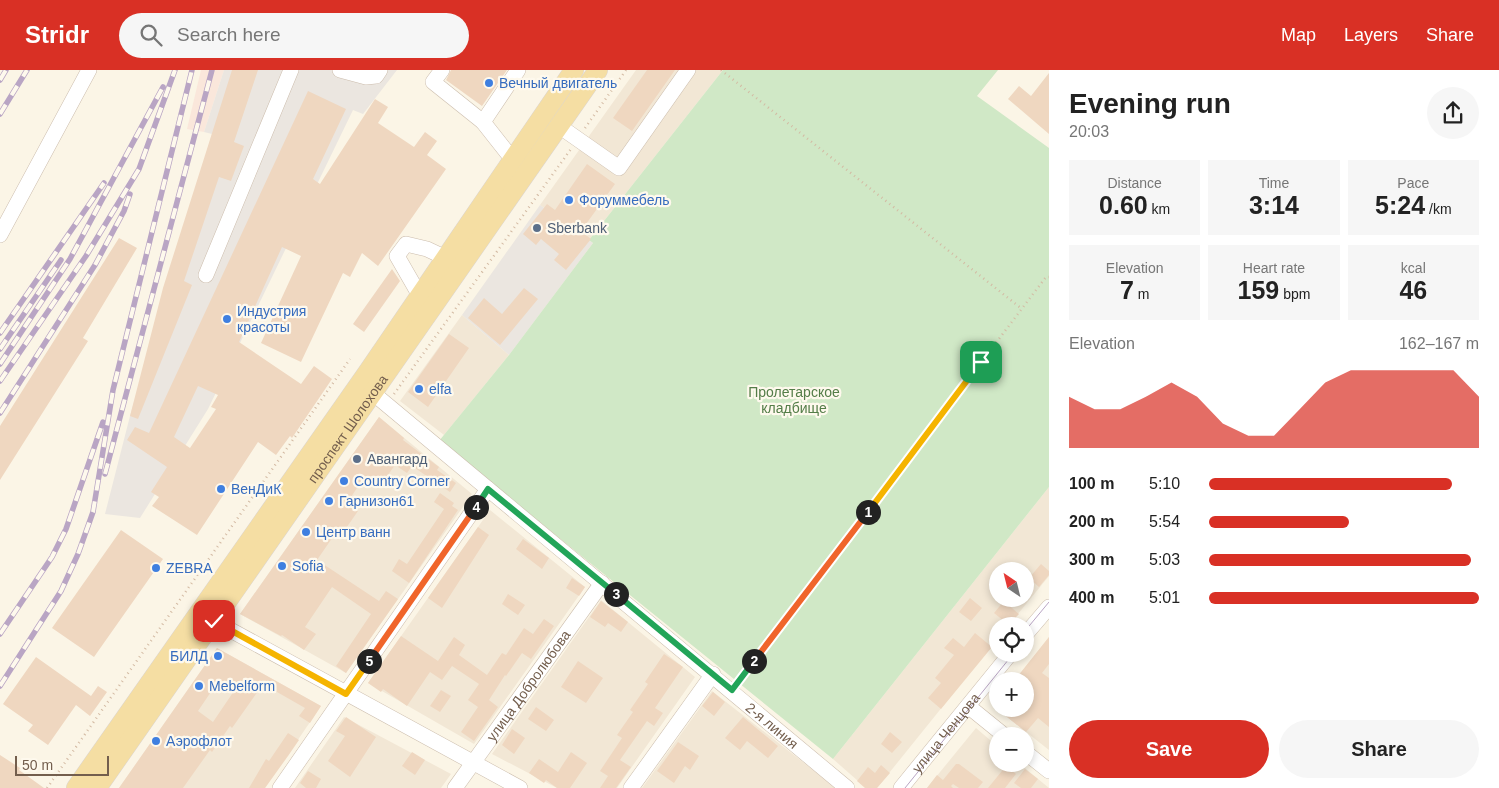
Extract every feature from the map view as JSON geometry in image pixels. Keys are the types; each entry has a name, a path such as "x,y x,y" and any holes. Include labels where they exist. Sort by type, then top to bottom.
{"main road":[{"name":"проспект Шолохова","path":"76,788 420,296 574,70"},
{"name":"проспект Шолохова","path":"97,788 374,394 598,70"}],"street":[{"path":"0,235 89,70"},
{"path":"206,275 291,70"},
{"path":"340,70 366,77 376,76 380,70"},
{"path":"442,70 433,82 483,122 513,160"},
{"path":"483,122 518,70"},
{"path":"559,126 619,168 688,70"},
{"path":"420,296 397,256 406,244 426,249 446,258"},
{"name":"2-я линия","path":"374,394 713,674 847,788"},
{"path":"280,788 488,489"},
{"name":"улица Добролюбова","path":"455,788 602,583"},
{"path":"1034,624 1049,607"},
{"path":"214,621 520,788"},
{"name":"улица Ченцова","path":"901,788 1004,662"},
{"path":"631,788 713,674"},
{"path":"968,706 995,727"},
{"path":"1034,759 1049,771"}],"path":[{"path":"395,393 626,70"},
{"path":"721,70 1022,309"},
{"path":"732,690 1046,277 1049,276"},
{"path":"47,788 350,359"}],"shaded area":[{"path":"201,70 224,70 204,132 187,129"},
{"path":"224,70 397,70 363,114 353,110 208,409 140,518 105,514 130,416 212,134 204,132"},
{"path":"636,70 723,70 589,240 540,205"},
{"path":"540,205 593,243 509,355 462,315"},
{"path":"462,315 509,355 444,435 400,401"},
{"path":"379,417 472,494 346,673 240,614"},
{"path":"1049,487 1049,576 1034,594 1034,562 989,562"},
{"path":"490,510 585,587 474,744 368,683"},
{"path":"989,563 989,608 1023,608 1015,617 989,617 989,649 877,788 866,788 833,759"},
{"path":"601,600 695,677 617,788 557,788 492,754"},
{"path":"1049,637 1049,750 1034,738 1034,727 1020,727 1007,717 1034,717 1034,672 1021,672 1029,662 1034,662 1034,656"},
{"path":"217,648 321,706 265,788 119,788"},
{"path":"712,691 836,788 642,788"},
{"path":"344,717 451,774 441,788 295,788"},
{"path":"976,728 989,739 989,772 1030,772 1049,788 927,788"}],"green space":[{"name":"Пролетарское кладбище","path":"723,70 998,70 977,96 1049,148 1049,487 833,759 439,441 509,355 593,243 589,240"}],"building":[{"path":"232,70 258,70 234,142 244,146 231,181 219,177 184,281 192,285 138,419 130,416 163,288"},
{"path":"451,70 507,70 482,106 446,80"},
{"path":"647,70 675,70 632,131 613,118"},
{"path":"1049,73 1049,134 1008,99 1019,86 1031,96"},
{"path":"308,91 346,109 313,179 320,184 375,99 388,107 378,123 414,147 425,132 437,141 427,155 446,169 378,266 362,253 350,277 343,273 301,362 261,343 301,256 282,247 239,342 301,384 314,366 332,379 292,438 290,436 276,455 258,442 197,535 152,506 159,497 151,492 167,467 127,440 135,427 149,433","holes":["198,386 218,395 211,407 216,409 190,448 174,437"]},
{"path":"587,164 615,184 581,231 591,239 566,270 554,260 559,254 541,239 536,245 523,234 547,204 555,210"},
{"path":"119,238 137,248 83,338 88,341 0,480 0,426"},
{"path":"392,269 400,281 364,332 353,324"},
{"path":"524,288 538,299 500,345 468,318 484,298 502,314"},
{"path":"449,334 469,348 428,407 408,392"},
{"path":"379,417 404,438 403,440 439,467 437,470 456,483 450,492 412,466 407,473 395,465 378,489 363,479 347,503 358,511 342,534 337,531 317,560 379,601 386,591 398,599 346,673 336,666 371,614 332,587 305,627 316,634 304,650 282,635 240,614"},
{"path":"440,493 454,503 452,506 458,510 409,583 392,571 399,559 407,564 444,509 434,502"},
{"path":"478,527 489,535 442,608 428,598"},
{"path":"121,530 163,559 94,657 52,628"},
{"path":"523,539 549,558 542,569 516,549"},
{"path":"1041,564 1049,571 1049,575 1039,587 1034,582 1034,572"},
{"path":"572,578 585,587 579,596 566,588"},
{"path":"508,594 525,605 518,615 502,604"},
{"path":"970,598 982,608 971,621 959,612"},
{"path":"601,601 628,622 621,632 608,623 605,627 590,617"},
{"path":"998,608 1012,608 1019,614 1016,617 999,617 994,613"},
{"path":"544,619 554,626 531,659 522,653 505,675 489,700 498,707 474,741 461,732 478,707 468,700 479,684 452,666 442,680 430,672 407,706 383,689 381,692 368,683 401,636 438,661 454,637 465,645 459,655 487,675 502,653 506,655 524,628 533,634"},
{"path":"975,633 989,645 989,651 941,709 928,698 941,683 935,678 954,655 944,648 953,638 964,647"},
{"path":"1049,637 1049,664 1042,673 1049,678 1049,727 1038,718 1030,727 1020,727 1007,717 1034,717 1034,672 1021,672 1029,662 1034,662 1034,656"},
{"path":"217,648 321,706 310,723 299,716 305,708 263,684 232,728 230,726 212,752 210,750 183,788 119,788","holes":["219,680 234,691 213,722 198,711"]},
{"path":"664,654 683,667 655,708 663,713 654,726 647,721 620,760 631,767 616,788 600,788 608,776 600,771 622,738 617,735 633,712 630,710 648,684 645,682"},
{"path":"36,657 91,696 98,686 107,692 90,716 76,705 48,745 28,731 33,725 3,704"},
{"path":"578,661 603,678 586,703 561,687"},
{"path":"441,690 451,696 440,712 430,706"},
{"path":"713,692 725,702 714,716 702,706"},
{"path":"536,707 554,720 546,731 528,719"},
{"path":"346,717 376,737 350,777 328,761 345,736 336,731"},
{"path":"743,717 778,746 768,758 747,741 740,750 725,738"},
{"path":"512,729 525,738 514,754 502,745"},
{"path":"890,732 902,742 892,753 881,744"},
{"path":"288,733 299,740 288,756 265,788 249,788 266,759 269,761"},
{"path":"678,742 699,756 690,770 685,766 674,783 657,771"},
{"path":"412,752 425,760 415,775 402,766"},
{"path":"571,752 587,763 570,788 557,788 546,780 544,783 529,773 539,759 558,772"},
{"path":"0,755 20,768 19,770 44,788 0,788"},
{"path":"956,764 959,764 983,782 978,788 959,788 953,784 951,786 953,788 927,788 937,775 943,780"},
{"path":"881,765 890,773 877,788 865,788 857,781 868,767 875,773"},
{"path":"308,771 321,779 316,788 306,788 300,783"},
{"path":"1001,772 1014,772 1016,774 1005,788 988,788"},
{"path":"1023,772 1029,772 1038,779 1031,788 1021,788 1014,783"}],"tram line":[{"path":"1034,620 1049,602"},
{"path":"905,788 1007,662"}],"railway":[{"path":"0,80 6,70"},
{"path":"0,114 27,70"},
{"path":"0,381 86,256 139,169 175,70"},
{"path":"0,686 61,591 78,554 93,512 113,390 192,70"},
{"path":"105,474 212,70"},
{"path":"0,364 70,259 163,87"},
{"path":"0,333 104,183"},
{"path":"0,413 95,265 124,211 130,194"},
{"path":"0,349 61,260"},
{"path":"0,634 52,557 66,529 103,422"}],"place":[{"name":"Вечный двигатель","path":"489,83"},
{"name":"Форуммебель","path":"569,200"},
{"name":"Sberbank","path":"537,228"},
{"name":"Индустрия красоты","path":"227,319"},
{"name":"elfa","path":"419,389"},
{"name":"Авангард","path":"357,459"},
{"name":"Country Corner","path":"344,481"},
{"name":"ВенДиК","path":"221,489"},
{"name":"Гарнизон61","path":"329,501"},
{"name":"Центр ванн","path":"306,532"},
{"name":"Sofia","path":"282,566"},
{"name":"ZEBRA","path":"156,568"},
{"name":"БИЛД","path":"218,656"},
{"name":"Mebelform","path":"199,686"},
{"name":"Аэрофлот","path":"156,741"}],"route":[{"path":"214,621 346,694 488,489 732,690 981,362"}]}
